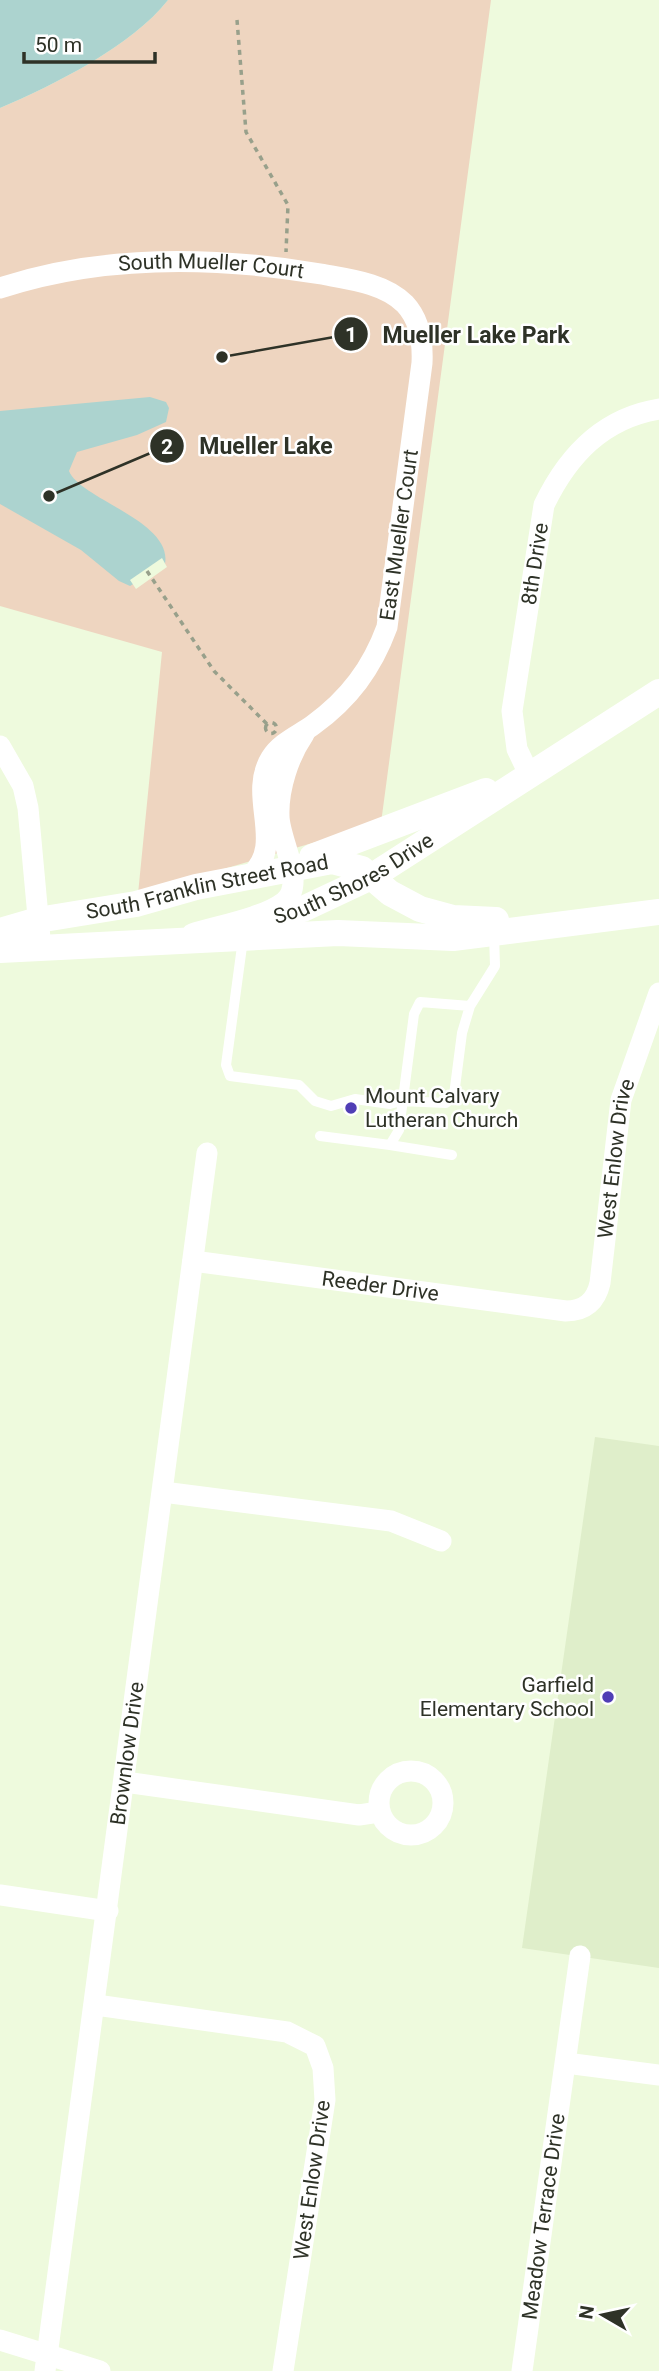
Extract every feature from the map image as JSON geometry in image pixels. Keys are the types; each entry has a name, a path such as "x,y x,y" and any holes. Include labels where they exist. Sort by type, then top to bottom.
{"street":[{"name":"South Mueller Court","path":"0,288 66,271 141,262 221,262 284,268 371,285 394,295 411,312"},
{"name":"East Mueller Court","path":"251,875 263,863 268,847 262,800 266,769 277,751 336,708 360,679 382,640 389,619 422,363 421,338 411,312"},
{"name":"8th Drive","path":"529,774 517,749 512,711 544,505 557,477 577,452 601,430 628,416 659,409"},
{"name":"South Shores Drive","path":"160,944 273,919 329,898 371,877 659,692"},
{"name":"East Mueller Court","path":"290,867 280,827 279,804 289,765 306,731"},
{"path":"0,746 18,775 28,808 41,949"},
{"name":"South Shores Drive","path":"290,867 344,843 529,774"},
{"path":"401,900 394,877 408,855"},
{"name":"South Franklin Street Road","path":"0,931 38,920 136,904 290,867 342,862 362,869 401,900 420,909 453,918 610,917"},
{"path":"160,944 278,906 291,895 293,887 290,867"},
{"name":"South Franklin Street Road","path":"0,950 338,933 426,938 494,933 659,912"},
{"name":"West Enlow Drive","path":"566,1311 587,1306 599,1288 621,1100 659,993"},
{"name":"Brownlow Drive","path":"46,2363 96,2005 207,1153"},
{"name":"Reeder Drive","path":"193,1261 566,1311"},
{"path":"163,1492 391,1521 442,1541"},
{"path":"125,1782 359,1815 379,1812"},
{"path":"0,1895 108,1910"},
{"name":"Meadow Terrace Drive","path":"522,2371 580,1956"},
{"name":"West Enlow Drive","path":"96,2005 287,2032 315,2046 323,2068 325,2099 283,2371"},
{"path":"566,2063 659,2075"},
{"path":"0,2340 46,2363 100,2371"}],"lane":[{"path":"243,939 226,1065 230,1076 299,1085 315,1101 331,1106 355,1100 390,1104 401,1101 446,1103 454,1094 462,1033 470,1006 495,966 494,933"},
{"path":"390,1145 399,1130 414,1014 420,1002 470,1006"},
{"path":"320,1136 452,1155"}],"path":[{"path":"237,20 246,132 288,205 290,215 284,268"},
{"path":"147,571 214,671 267,724"}],"shaded area":[{"path":"168,0 491,0 381,823 138,894 162,652 0,606 0,108 91,63 134,33"},
{"name":"Garfield Elementary School","path":"595,1437 659,1446 659,1968 522,1948"}],"water":[{"path":"0,0 168,0 134,33 91,63 0,108"},
{"path":"150,397 166,402 169,408 166,422 137,435 77,452 69,471 90,491 141,523 155,535 164,549 165,564 130,586 119,581 81,550 0,504 0,411"}],"pier":[{"path":"162,558 167,567 136,589 130,580"}],"place":[{"name":"Mueller Lake Park","path":"222,357"},
{"name":"Mueller Lake","path":"49,496"},
{"name":"Mount Calvary Lutheran Church","path":"351,1108"},
{"name":"Garfield Elementary School","path":"608,1697"}]}
